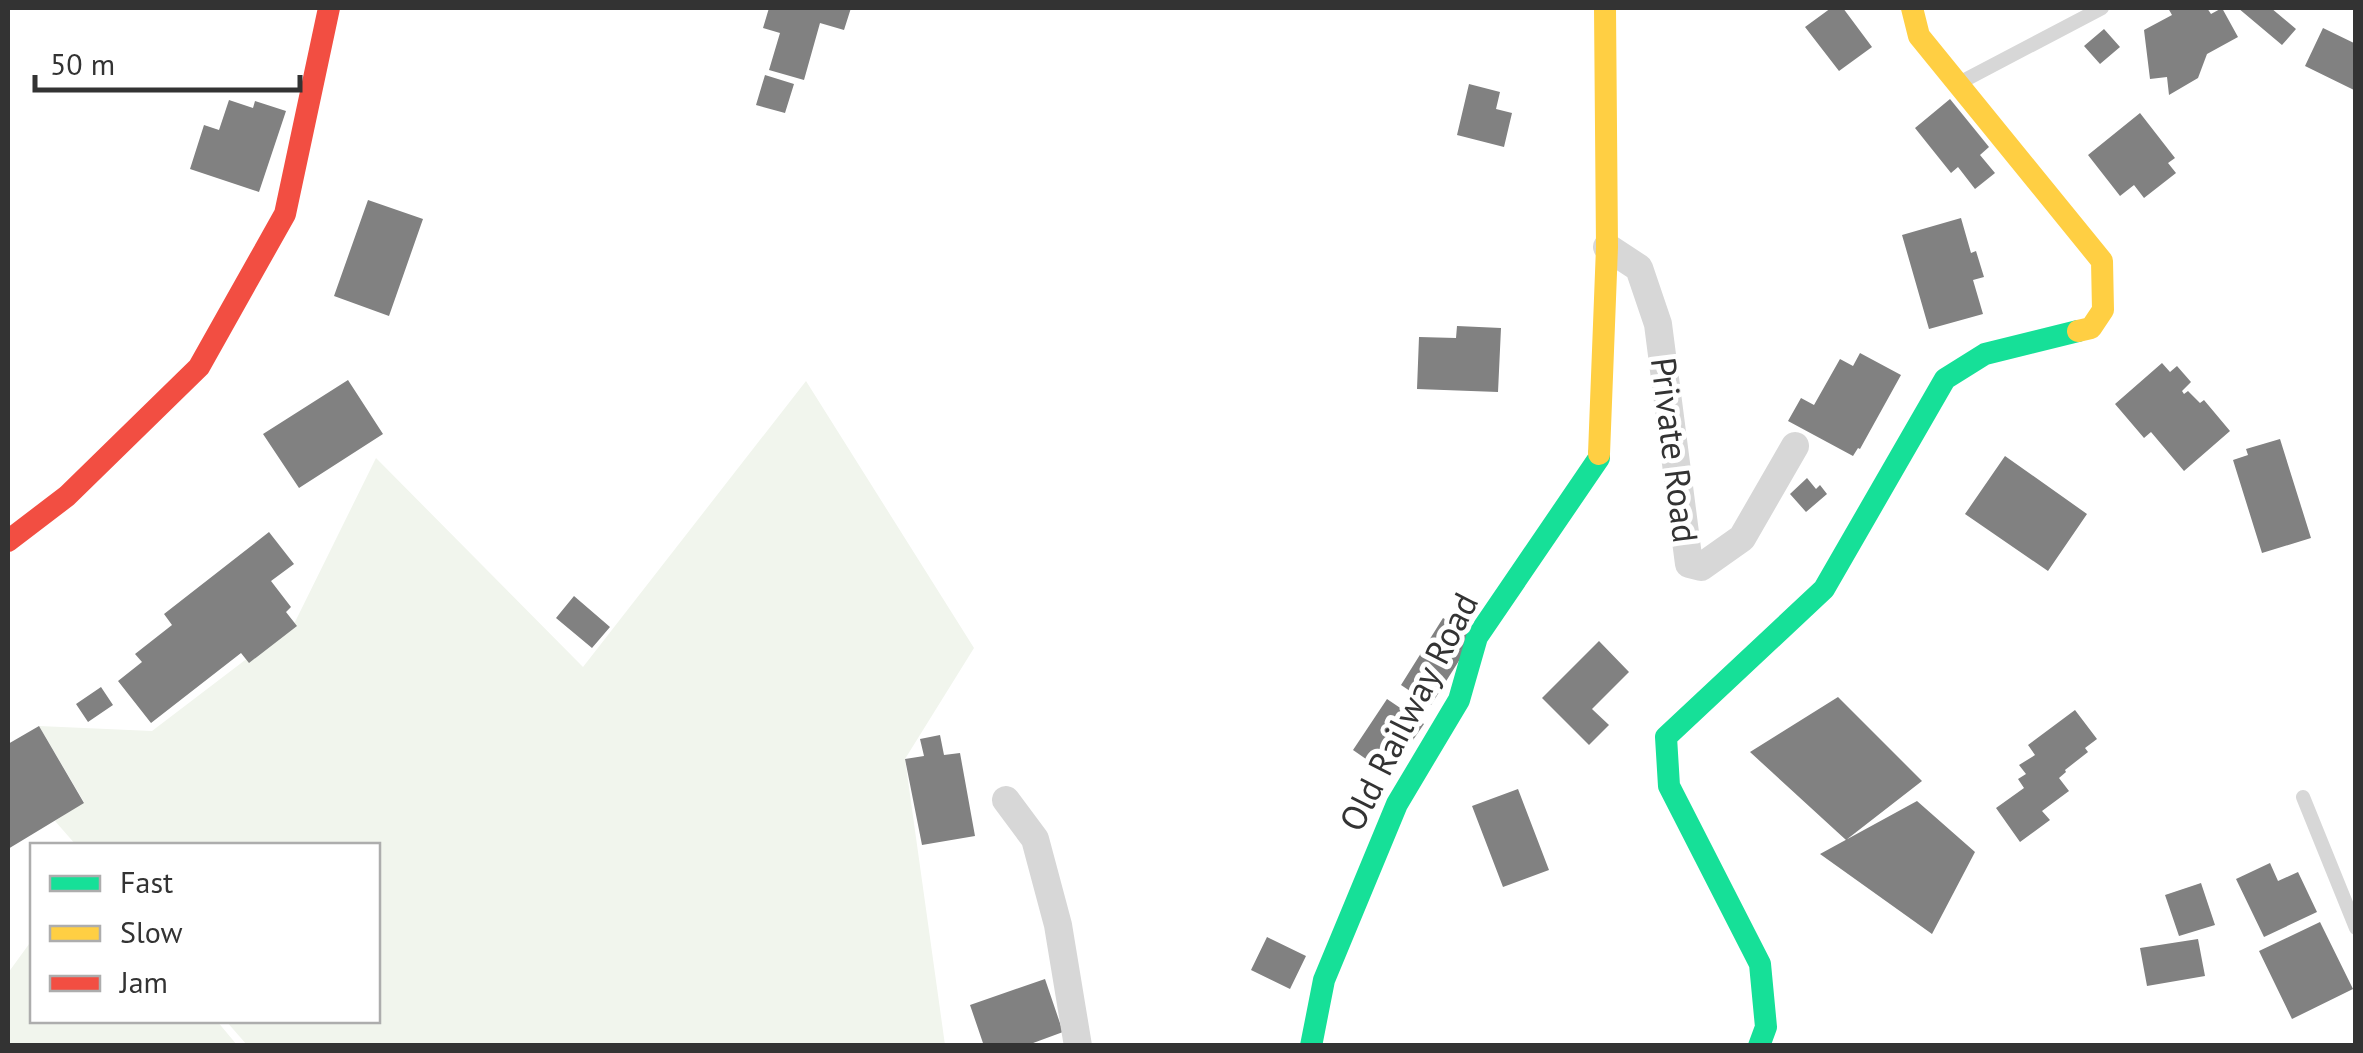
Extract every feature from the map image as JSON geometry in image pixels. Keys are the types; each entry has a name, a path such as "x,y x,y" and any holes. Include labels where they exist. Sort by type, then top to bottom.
{"street":[{"path":"8,541 68,496 199,367 285,214 329,8"},
{"name":"Old Railway Road","path":"1311,1046 1324,980 1397,804 1458,700 1477,637 1600,458 1607,247 1605,8"},
{"path":"1759,1046 1766,1027 1760,964 1669,786 1666,737 1824,590 1945,379 1985,354 2091,328 2102,310 2102,262 1919,36 1912,8"},
{"name":"Private Road","path":"1607,247 1639,268 1658,324 1689,564 1700,567 1742,538 1795,446"},
{"path":"1006,800 1035,839 1058,925 1078,1046"}],"lane":[{"path":"1959,83 2102,8"},
{"path":"2303,797 2356,928"}],"shaded area":[{"path":"806,381 974,648 905,759 945,1045 247,1045 228,1023 380,1023 380,843 74,843 55,821 84,802 39,726 152,731 295,622 376,458 583,667"},
{"path":"30,943 30,1023 219,1023 237,1045 8,1045 8,973"}],"building":[{"path":"769,8 851,8 844,30 820,23 804,80 769,70 780,33 763,28"},
{"path":"1831,8 1843,8 1872,47 1839,71 1805,27"},
{"path":"2168,8 2207,8 2211,14 2222,8 2238,37 2207,54 2198,78 2169,95 2167,77 2150,79 2144,30 2172,15"},
{"path":"2238,8 2271,8 2296,29 2282,45"},
{"path":"2323,28 2356,44 2356,91 2305,66"},
{"path":"2104,29 2120,47 2100,64 2084,46"},
{"path":"765,75 794,84 785,113 756,105"},
{"path":"1469,84 1500,92 1496,109 1512,113 1504,147 1457,135"},
{"path":"1950,99 1989,147 1980,155 1995,173 1975,189 1958,167 1951,173 1915,128"},
{"path":"229,100 253,108 255,101 286,111 259,192 190,169 204,125 219,130"},
{"path":"2140,113 2175,158 2168,163 2176,173 2144,198 2134,185 2120,196 2088,155"},
{"path":"368,200 423,219 389,316 334,296"},
{"path":"1961,218 1971,253 1976,251 1984,277 1973,280 1983,314 1929,329 1902,235"},
{"path":"1457,326 1501,328 1498,392 1417,389 1419,337 1456,338"},
{"path":"1860,353 1901,375 1853,456 1788,421 1801,398 1814,405 1840,359 1853,366"},
{"path":"2162,363 2170,372 2177,366 2191,382 2182,391 2184,394 2188,391 2200,403 2204,400 2230,431 2184,471 2151,432 2144,438 2115,404"},
{"path":"348,380 383,434 299,488 263,434"},
{"path":"2280,439 2311,538 2262,553 2233,460 2248,455 2246,449"},
{"path":"2005,456 2087,514 2048,571 1965,514"},
{"path":"1807,478 1827,494 1806,512 1790,494"},
{"path":"269,532 294,564 271,581 291,607 286,612 297,626 249,663 241,653 151,723 118,681 142,662 135,654 172,625 164,614"},
{"path":"574,596 610,627 592,648 556,618"},
{"path":"1443,618 1474,637 1431,705 1401,685"},
{"path":"1599,641 1629,672 1592,709 1609,725 1589,745 1542,698"},
{"path":"101,687 113,705 88,722 76,704"},
{"path":"1838,697 1922,781 1846,840 1750,752"},
{"path":"1387,699 1424,724 1389,775 1353,750"},
{"path":"2075,710 2097,739 2059,778 2069,791 2042,811 2050,820 2020,842 1996,808 2024,788 2018,779 2026,774 2019,765 2035,755 2028,745"},
{"path":"39,726 84,803 8,849 8,744"},
{"path":"940,735 944,755 960,753 975,836 922,845 905,759 924,756 920,739"},
{"path":"1518,789 1549,870 1503,887 1472,806"},
{"path":"1917,801 1975,852 1932,934 1820,854"},
{"path":"2270,863 2278,881 2298,872 2317,912 2264,937 2236,879"},
{"path":"2201,883 2215,925 2179,936 2165,895"},
{"path":"2320,922 2353,989 2292,1019 2259,951"},
{"path":"1267,937 1306,956 1290,989 1251,970"},
{"path":"2198,939 2205,976 2147,986 2140,948"},
{"path":"1045,979 1063,1032 1025,1046 984,1046 970,1005"}],"traffic: fast":[{"path":"1759,1046 1766,1027 1760,964 1669,786 1666,737 1824,589 1945,379 1985,354 2078,331"},
{"path":"1311,1046 1324,980 1397,804 1459,700 1477,637 1599,454"}],"traffic: slow":[{"path":"1599,454 1607,247 1605,8"},
{"path":"1912,8 1919,36 2102,261 2103,310 2091,328 2078,331"}],"traffic: jam":[{"path":"8,541 67,496 199,367 285,214 329,8"}]}
